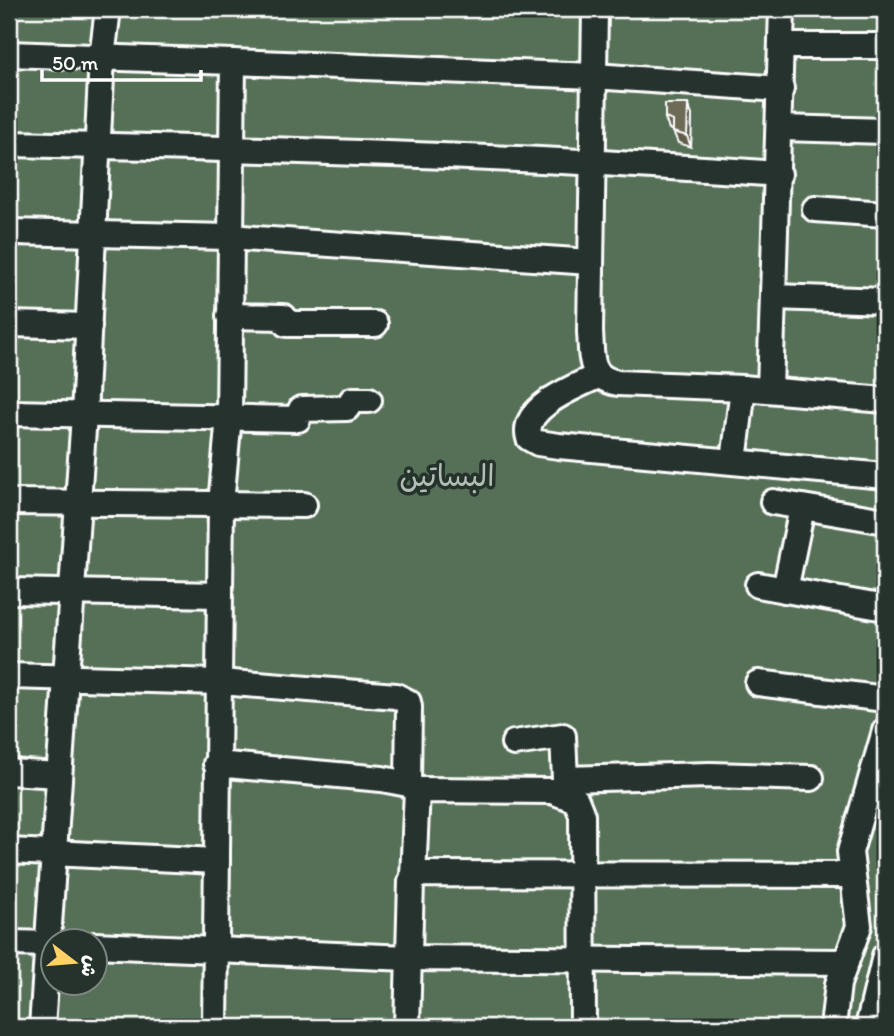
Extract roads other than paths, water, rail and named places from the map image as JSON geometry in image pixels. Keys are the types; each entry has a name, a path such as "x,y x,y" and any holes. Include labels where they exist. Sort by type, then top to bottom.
{"lane":[{"path":"51,928 69,593 84,415 102,57 108,9"},
{"path":"595,9 590,332 592,362 598,376 604,381 618,383 743,387 885,400"},
{"path":"770,390 781,128 782,9"},
{"path":"782,46 885,46"},
{"path":"9,54 594,76 781,89"},
{"path":"215,1027 216,764 220,682 221,504 229,416 233,62"},
{"path":"781,128 885,131"},
{"path":"9,144 233,146 591,161 779,174"},
{"path":"815,209 885,214"},
{"path":"9,232 229,237 590,262"},
{"path":"775,297 885,301"},
{"path":"229,316 284,317 286,324 375,324"},
{"path":"9,324 89,326"},
{"path":"598,376 558,395 535,413 528,424 529,438 538,443 559,446 885,475"},
{"path":"734,461 743,387"},
{"path":"9,413 298,419 301,409 347,408 352,400 369,400"},
{"path":"9,502 76,505 304,505"},
{"path":"773,502 885,521"},
{"path":"785,590 802,508"},
{"path":"758,585 885,608"},
{"path":"9,591 220,595"},
{"path":"9,676 220,682 404,699 409,707 413,877 407,1027"},
{"path":"758,683 885,699"},
{"path":"833,1027 838,984 859,926 850,852 885,731"},
{"path":"514,743 563,736 568,788 582,815 580,873 583,1027"},
{"path":"216,764 412,787 552,791 710,775 811,778"},
{"path":"9,772 59,775"},
{"path":"9,851 54,851 217,862"},
{"path":"413,877 442,872 851,875"},
{"path":"9,943 38,944"},
{"path":"108,945 409,958 846,962"},
{"path":"868,1027 885,956"},
{"path":"42,1027 45,998"}],"park label":[{"name":"البساتين","path":"447,475"}]}
